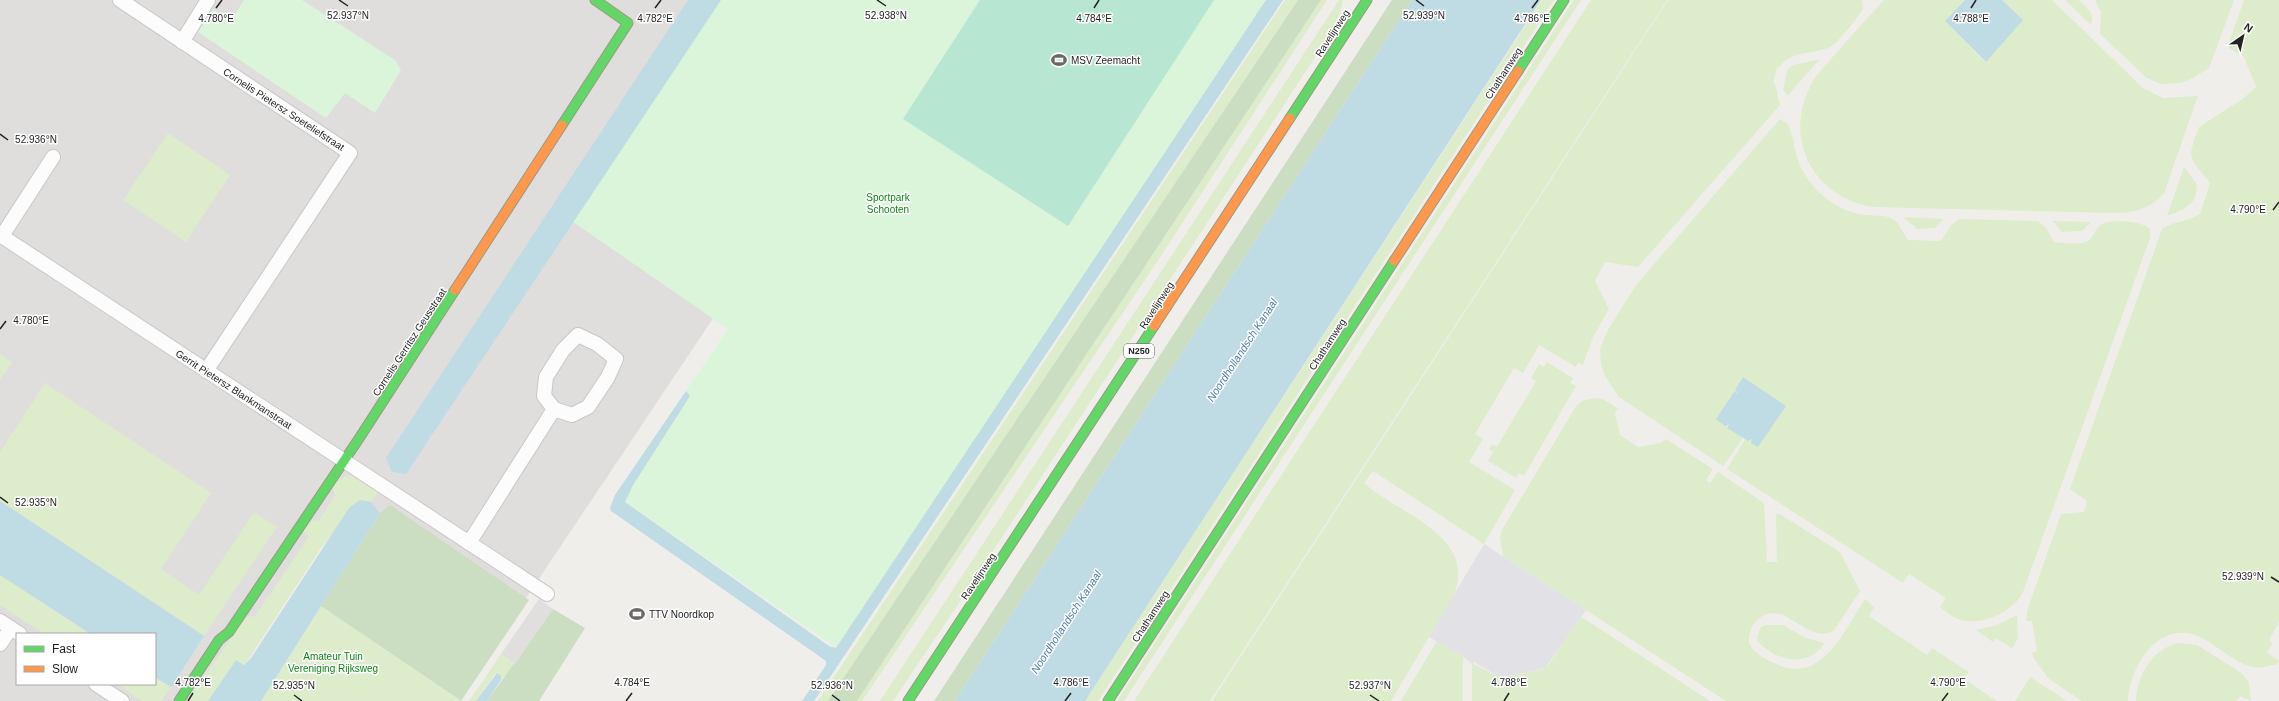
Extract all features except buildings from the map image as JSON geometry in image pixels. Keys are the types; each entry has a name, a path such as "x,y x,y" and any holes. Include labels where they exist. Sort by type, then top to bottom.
{"street":[{"name":"Cornelis Pietersz Soeteliefstraat","path":"120,0 350,152 206,370"},
{"path":"182,42 208,0"},
{"name":"Cornelis Gerritsz Geusstraat","path":"179,701 219,640 229,632 344,461 628,23 595,0"},
{"name":"Ravelijnweg","path":"908,701 1367,0"},
{"name":"Chathamweg","path":"1108,701 1564,0"},
{"path":"1,235 53,157"},
{"name":"Gerrit Pietersz Blankmanstraat","path":"1,235 547,594"},
{"path":"578,335 597,344 616,359 608,377 588,407 572,415 554,410 544,396 546,378 563,350 578,335"},
{"path":"469,542 554,410"},
{"path":"0,644 10,628"},
{"path":"98,685 122,701"}],"shaded area":[{"path":"0,0 703,0 716,314 518,610 350,496 204,701 0,701"},
{"path":"1484,544 1586,610 1545,668 1501,678 1474,662 1472,664 1461,655 1429,637"},
{"path":"539,599 553,609 515,664 501,654"}],"green space":[{"path":"244,0 302,0 395,60 401,70 375,113 345,93 326,118 198,32 213,9 231,21"},
{"name":"Sportpark Schooten","path":"720,0 1267,0 837,648 615,495 728,329 573,222"},
{"name":"MSV Zeemacht","path":"980,0 1214,0 1068,226 903,119"},
{"path":"1285,0 1298,0 828,701 818,701"},
{"path":"1298,0 1321,0 857,701 828,701"},
{"path":"1321,0 1327,0 1159,259 862,701 857,701"},
{"path":"1339,0 1343,0 1338,22 965,594 893,701 880,701"},
{"path":"1392,0 1412,0 955,701 934,701"},
{"path":"1542,0 1554,0 1098,701 1085,701"},
{"path":"1574,0 1581,0 1124,701 1117,701"},
{"path":"1591,0 1667,0 1210,701 1134,701"},
{"path":"1668,0 1862,0 1863,9 1834,45 1789,58 1779,68 1777,67 1773,83 1775,84 1780,105 1638,267 1605,262 1595,281 1609,309 1593,337 1583,365 1578,363 1576,367 1539,345 1523,373 1514,368 1475,434 1483,439 1469,462 1515,490 1484,544 1373,471 1364,483 1431,529 1446,542 1455,558 1458,576 1453,597 1391,701 1212,701"},
{"path":"1884,0 1965,0 1945,21 1985,62 2022,19 2002,0 2052,0 2143,88 2163,98 2198,96 2164,193 2153,203 2142,209 2114,213 1872,207 1851,201 1833,191 1819,178 1808,162 1802,143 1800,124 1804,103 1816,77"},
{"path":"2065,0 2079,0 2091,14 2091,25"},
{"path":"2095,0 2234,0 2209,68 2181,83 2161,84 2147,78 2100,34 2101,12"},
{"path":"2244,0 2279,0 2279,622 2269,640 2273,643 2267,652 2279,661 2276,665 2255,668 2239,662 2202,638 2187,633 2173,634 2161,639 2150,648 2141,660 2134,673 2128,701 2082,701 2049,679 2033,657 2032,653 2037,651 2032,621 2026,621 2028,608 2061,514 2084,512 2087,501 2070,489 2162,229 2200,214 2210,183 2194,162 2191,153 2199,127 2244,98 2256,87 2244,57 2229,48 2228,45"},
{"path":"1820,59 1787,95 1783,89 1788,69 1794,65"},
{"path":"1780,119 1788,124 1796,155 1804,173 1822,195 1838,206 1847,210 1865,215 1883,216 1893,219 1908,240 1941,241 1951,225 1959,219 2038,221 2046,228 2054,242 2070,244 2089,241 2097,228 2106,222 2119,221 2141,224 2150,229 2150,238 2023,592 2018,600 1994,617 1984,620 1965,621 1954,617 1940,607 1946,598 1909,574 1903,583 1727,469 1745,439 1748,441 1752,439 1757,447 1739,393 1734,392 1727,428 1743,438 1723,466 1619,397 1605,376 1601,364 1600,349 1606,333 1636,285"},
{"path":"168,133 230,175 186,242 123,200"},
{"path":"2184,167 2196,183 2197,190 2195,196 2189,205 2167,216"},
{"path":"1903,217 1944,219 1935,228 1917,229"},
{"path":"2053,221 2091,222 2082,231 2062,232"},
{"path":"0,354 12,362 0,380"},
{"path":"1547,362 1573,378 1570,383 1576,386 1524,476 1519,473 1516,478 1488,461 1493,452 1489,449 1492,444 1497,447 1536,381 1531,378 1539,364 1544,367"},
{"path":"45,383 211,493 161,569 199,595 254,512 277,527 204,636 0,501 0,452"},
{"path":"1594,398 1602,399 1618,408 1615,413 1620,435 1638,447 1660,443 1666,439 1713,469 1706,480 1710,483 1718,472 1764,503 1767,562 1777,562 1776,516 1778,513 1840,552 1860,591 1834,630 1820,634 1813,632 1786,616 1773,613 1767,614 1757,620 1753,625 1749,636 1749,643 1751,647 1760,655 1774,663 1791,668 1805,668 1818,662 1839,640 1865,599 1874,607 1869,616 1927,655 1932,648 1969,672 1964,679 1997,701 1726,701 1503,556 1500,538 1502,530 1576,406 1582,401"},
{"path":"345,476 356,476 380,491 371,502 360,500 321,548 246,663 243,665 236,660 208,701 187,701 246,617 255,616 309,536 303,531 313,519 318,522 335,495 332,487"},
{"path":"390,505 529,600 461,701 321,606 380,513"},
{"path":"0,575 89,633 42,633 0,605"},
{"name":"Amateur Tuin Vereniging Rijksweg","path":"321,606 460,701 261,701"},
{"path":"553,609 585,628 539,701 487,701"},
{"path":"2017,615 2018,638 2012,648 1996,638 1993,642 1976,630 1997,625"},
{"path":"1580,617 1710,701 1472,701 1472,663 1501,678 1543,669 1549,664"},
{"path":"1765,625 1783,625 1806,638 1825,643 1818,651 1810,656 1802,659 1793,659 1784,658 1775,654 1758,642 1757,637 1761,627"},
{"path":"1437,641 1463,656 1463,701 1401,701"},
{"path":"2177,643 2197,645 2240,672 2249,682 2251,701 2240,696 2236,701 2136,701 2137,691 2143,673 2148,665 2160,652"},
{"path":"501,654 515,664 501,680 501,676 495,674 476,701 469,701"},
{"path":"2030,677 2067,701 2015,701"},
{"path":"156,678 171,687 161,701 142,701 118,685 156,685"}],"water":[{"path":"688,0 721,0 406,474 392,472 386,458"},
{"path":"1266,0 1283,0 814,701 802,701 826,665 826,661 611,511 610,508 615,495 686,391 690,396 633,485 625,502 829,646 836,648"},
{"name":"Noordhollandsch Kanaal","path":"1412,0 1541,0 1085,701 955,701"},
{"path":"1965,0 2002,0 2023,20 1986,62 1945,21"},
{"path":"1743,377 1786,406 1758,447 1751,443 1752,439 1748,441 1727,428 1729,424 1725,426 1716,419 1734,392 1738,393 1735,390"},
{"path":"360,500 371,502 380,513 261,701 208,701 236,660 244,665 251,658 349,508"},
{"path":"0,501 204,636 171,687 156,678 156,633 89,633 0,575"},
{"path":"497,673 501,676 501,680 487,701 476,701"}],"traffic: fast":[{"path":"562,125 628,23 595,0"},
{"path":"1290,118 1367,0"},
{"path":"1518,71 1564,0"},
{"path":"1108,701 1394,261"},
{"path":"179,701 219,640 229,632 360,437 455,290"},
{"path":"908,701 1154,326"}],"traffic: slow":[{"path":"1394,261 1518,71"},
{"path":"1154,326 1290,118"},
{"path":"455,290 562,125"}],"place":[{"name":"MSV Zeemacht","path":"1059,60"},
{"name":"TTV Noordkop","path":"637,614"}]}
